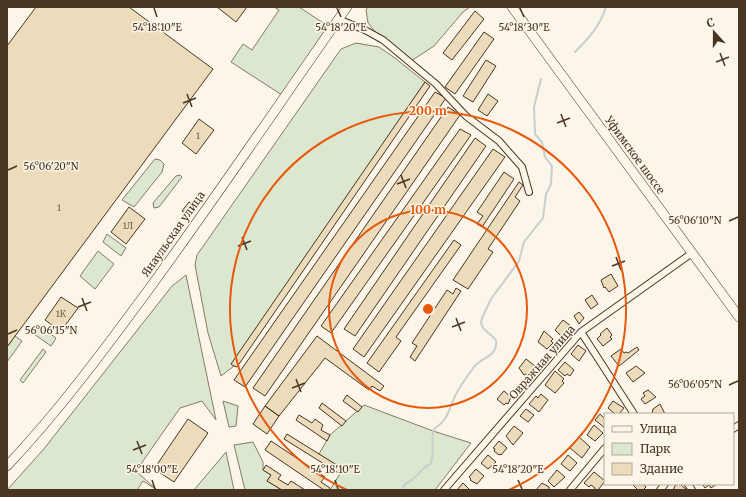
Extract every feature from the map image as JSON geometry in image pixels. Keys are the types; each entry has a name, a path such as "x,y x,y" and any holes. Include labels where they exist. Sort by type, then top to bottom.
{"main road":[{"name":"Янаульская улица","path":"7,466 105,349 182,244 347,7"},
{"name":"Уфимское шоссе","path":"512,7 739,317"}],"street":[{"path":"338,19 365,30 383,40 436,84 466,116 498,142 522,168 529,192"},
{"name":"Овражная улица","path":"444,490 581,332 692,253"},
{"path":"581,332 633,413"},
{"path":"570,490 604,449"}],"green space":[{"path":"274,7 299,7 328,26 282,95 231,62 243,44 252,50 279,10"},
{"path":"368,7 470,7 463,12 434,46 411,61 377,34 368,23 366,10"},
{"path":"356,43 379,47 425,82 234,366 221,376 208,333 195,265 197,255 341,49"},
{"path":"155,159 160,160 164,164 162,172 134,207 122,200"},
{"path":"180,175 182,177 159,207 154,208 153,203 176,176"},
{"path":"107,234 126,248 121,256 103,242"},
{"path":"98,251 114,264 95,289 80,276"},
{"path":"186,275 216,420 202,401 180,408 136,471 157,490 143,481 137,490 7,490 43,450 172,286"},
{"path":"37,324 56,338 51,346 31,332"},
{"path":"15,336 22,341 7,362 7,347"},
{"path":"43,349 46,352 23,383 20,380"},
{"path":"223,401 238,406 236,426 229,427"},
{"path":"364,405 433,431 471,443 435,490 330,490 343,469 319,454 330,435"},
{"path":"253,442 263,462 263,470 271,475 267,481 282,490 245,490 234,445"},
{"path":"226,452 234,490 194,490"}],"building":[{"path":"36,7 129,7 213,69 7,347 7,46"},
{"path":"217,7 247,7 236,22"},
{"path":"475,11 484,19 452,60 443,53"},
{"path":"484,32 494,39 455,94 445,87"},
{"path":"486,60 496,66 473,102 463,96"},
{"path":"425,82 430,86 237,367 231,364"},
{"path":"435,92 446,98 245,387 234,380"},
{"path":"488,94 498,101 487,116 478,110"},
{"path":"448,107 460,115 265,396 253,388"},
{"path":"199,119 214,130 196,154 182,143"},
{"path":"460,129 471,135 331,333 321,326"},
{"path":"475,138 486,146 355,336 344,329"},
{"path":"493,149 505,157 364,357 353,349"},
{"path":"504,172 514,179 482,227 477,224 483,216 477,212"},
{"path":"519,182 523,185 515,197 520,201 488,249 493,252 468,289 453,280"},
{"path":"189,202 194,206 187,214 182,211"},
{"path":"129,207 145,219 126,244 111,232"},
{"path":"454,240 461,245 396,337 401,341 379,372 367,363"},
{"path":"611,274 618,286 609,292 605,287 604,288 601,280"},
{"path":"456,288 461,291 415,361 410,357 417,346 412,343 447,290 453,294"},
{"path":"592,295 598,304 591,309 585,300"},
{"path":"61,297 78,308 61,331 45,320"},
{"path":"579,312 584,318 579,324 574,316"},
{"path":"563,320 571,326 562,337 555,330"},
{"path":"607,328 612,335 610,337 612,339 603,346 597,339"},
{"path":"544,331 553,339 551,341 553,343 547,349 538,342"},
{"path":"317,336 384,386 380,391 372,386 369,390 325,358 279,416 265,406"},
{"path":"578,345 586,351 579,361 571,354"},
{"path":"637,347 639,350 619,366 611,356 621,349 624,353 628,353"},
{"path":"526,359 535,366 527,375 524,375 519,368"},
{"path":"565,362 574,370 570,376 567,374 565,376 558,370"},
{"path":"636,366 645,373 633,382 626,373"},
{"path":"555,371 564,379 562,381 564,383 555,393 545,385"},
{"path":"648,390 656,397 645,404 641,399 645,396 643,393"},
{"path":"504,391 511,397 508,404 506,403 504,405 497,399"},
{"path":"541,394 548,400 539,412 529,404 536,396 538,398"},
{"path":"347,395 362,407 358,412 343,401"},
{"path":"613,401 624,408 620,413 614,413 608,408"},
{"path":"322,403 346,421 342,426 319,408"},
{"path":"660,404 664,413 652,413 653,409"},
{"path":"265,406 279,416 267,434 253,424"},
{"path":"526,409 534,415 528,422 520,416"},
{"path":"600,414 604,418 604,427 595,420"},
{"path":"299,415 312,423 315,419 323,425 321,430 330,435 327,441 296,420"},
{"path":"188,419 208,433 174,482 154,469"},
{"path":"594,425 603,433 595,441 587,435"},
{"path":"514,426 523,433 513,445 506,436"},
{"path":"287,434 343,469 340,474 284,439"},
{"path":"579,437 590,447 582,458 570,448"},
{"path":"271,441 325,477 321,482 330,488 329,490 324,490 265,450"},
{"path":"499,441 507,448 501,455 494,451 495,449 493,448"},
{"path":"488,455 496,462 488,469 481,463"},
{"path":"568,455 577,463 570,471 561,464"},
{"path":"266,465 281,475 278,479 288,485 291,481 305,490 282,490 267,481 271,475 263,470"},
{"path":"476,469 484,476 477,484 470,480 471,479 469,477"},
{"path":"557,470 565,477 554,487 548,481"},
{"path":"594,472 604,480 598,490 594,490 595,488 591,485 589,487 584,483"},
{"path":"463,483 470,490 457,490"},
{"path":"542,483 549,487 549,490 536,490"},
{"path":"633,485 644,485 646,487 643,490 638,490"},
{"path":"676,485 681,485 687,490 673,490"}],"waterway":[{"path":"575,52 594,31 601,20 606,7"},
{"path":"402,490 405,484 413,480 431,463 433,454 432,437 434,429 442,423 446,417 457,393 474,367 495,350 496,340 483,328 481,323 482,318 491,299 519,261 524,242 543,218 546,194 551,184 552,166 545,157 542,142 535,134 534,107 541,79"}]}
